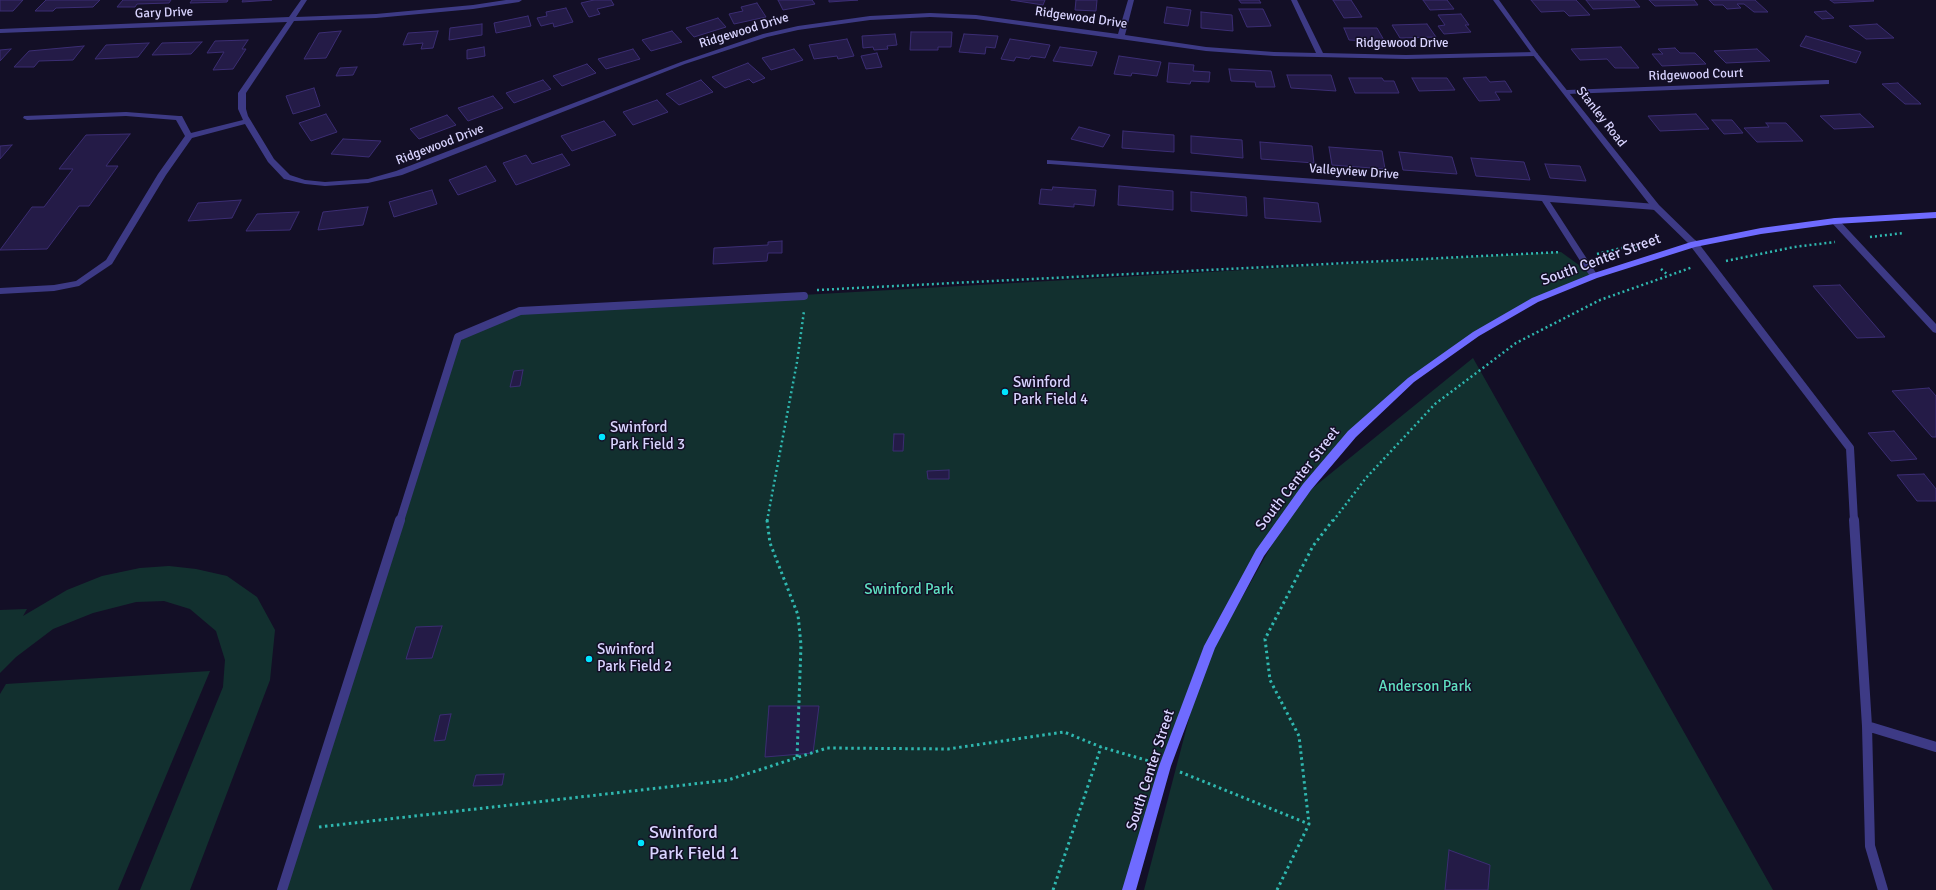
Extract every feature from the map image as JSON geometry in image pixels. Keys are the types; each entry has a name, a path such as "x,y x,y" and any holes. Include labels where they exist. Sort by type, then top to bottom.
{"main road":[{"name":"South Center Street","path":"1129,890 1165,766 1210,646 1260,553 1307,487 1352,434 1411,380 1476,334 1535,300 1594,276 1694,244 1761,231 1835,221 1936,215"}],"street":[{"name":"Ridgewood Drive","path":"304,0 242,93 242,109 247,121 271,160 287,177 305,182 324,184 368,181 406,170 682,63 765,35 798,28 870,18 930,15 989,18 1206,49 1320,55 1406,57 1535,54"},
{"name":"Gary Drive","path":"0,31 291,20 436,11 519,0"},
{"path":"1121,36 1131,0"},
{"path":"1294,0 1320,55"},
{"name":"Stanley Road","path":"1496,0 1535,54 1567,92 1656,207 1694,244"},
{"name":"Ridgewood Court","path":"1567,92 1826,82"},
{"path":"27,118 126,114 179,118 189,136"},
{"path":"0,292 54,288 79,283 109,262 162,174 189,136 247,121"},
{"name":"Valleyview Drive","path":"1050,162 1656,207"},
{"path":"1544,198 1594,276"},
{"path":"1835,221 1936,330"}],"lane":[{"path":"1694,244 1850,448 1867,726 1870,846 1883,890"},
{"path":"282,890 458,337 520,311 804,296"},
{"path":"1867,726 1936,747"}],"path":[{"path":"1277,890 1309,824 1299,736 1270,680 1265,639 1313,546 1366,478 1435,404 1516,343 1600,300 1687,268 1794,247 1908,232"},
{"path":"797,758 802,645 798,615 770,543 767,520 797,362 804,317 804,296 821,289 1579,252"},
{"path":"302,829 728,780 827,748 948,749 1064,732 1102,747 1165,766 1309,824"},
{"path":"1052,890 1102,747"}],"green space":[{"name":"Swinford Park","path":"1561,252 1594,276 1535,300 1476,334 1411,380 1352,434 1298,500 1473,358 1773,890 1144,890 1202,669 1129,890 282,890 458,337 520,311","holes":["1294,506 1206,661 1260,553"]},
{"path":"169,566 196,569 227,576 257,597 275,630 270,680 190,890 140,890 223,687 225,660 216,631 190,609 164,601 136,602 93,613 53,629 16,657 0,673 0,610 27,609 23,616 67,590 102,576 140,568"},
{"path":"210,671 118,890 0,890 0,694 6,684"}],"building":[{"path":"0,0 23,0 13,11 0,11"},
{"path":"46,0 100,0 93,7 56,8 53,11 35,11"},
{"path":"123,0 171,0 169,3 137,4 135,7 117,7"},
{"path":"192,0 228,0 227,2 190,3"},
{"path":"243,0 272,0 242,2"},
{"path":"594,0 611,0 614,5 597,9 600,14 589,17 581,3"},
{"path":"778,0 812,0 815,4 783,10"},
{"path":"829,0 858,0 829,2"},
{"path":"1011,0 1045,0 1043,5"},
{"path":"1076,0 1097,0 1096,11 1075,10"},
{"path":"1239,0 1259,0 1261,3 1241,3"},
{"path":"1333,0 1351,0 1362,17 1344,18"},
{"path":"1423,0 1447,0 1454,9 1430,10"},
{"path":"1531,0 1576,0 1590,15 1569,16 1564,11 1541,12"},
{"path":"1586,0 1634,0 1640,7 1593,9"},
{"path":"1649,0 1694,0 1698,5 1655,6"},
{"path":"1709,0 1755,0 1768,12 1754,12 1744,4 1737,4 1741,8 1727,9 1723,5 1714,5"},
{"path":"1830,0 1873,0 1874,1 1834,3"},
{"path":"757,3 766,17 734,24 729,14 743,11 741,7"},
{"path":"1167,7 1191,10 1188,26 1164,23"},
{"path":"566,8 573,22 554,27 553,23 541,26 537,18 547,16 546,12"},
{"path":"1239,9 1263,9 1271,26 1247,27"},
{"path":"1826,11 1834,18 1822,19 1814,12"},
{"path":"1201,12 1232,15 1233,31 1201,28"},
{"path":"1461,14 1469,25 1465,25 1471,32 1444,34 1438,26 1445,25 1438,15"},
{"path":"528,16 531,26 496,33 494,23"},
{"path":"718,18 726,27 694,37 686,28"},
{"path":"482,24 482,35 449,40 450,28"},
{"path":"1427,24 1436,37 1400,38 1392,25"},
{"path":"1877,24 1894,38 1866,39 1849,26"},
{"path":"1344,28 1377,28 1385,42 1349,40"},
{"path":"341,31 326,58 304,59 319,33"},
{"path":"438,31 433,48 421,49 423,43 403,45 408,33"},
{"path":"672,31 682,42 651,51 642,40"},
{"path":"911,32 952,32 951,47 938,47 938,50 910,50"},
{"path":"895,34 897,45 887,46 888,49 874,50 873,47 863,48 862,36"},
{"path":"964,34 998,36 995,48 986,47 985,54 959,52"},
{"path":"1806,36 1861,52 1856,63 1800,46"},
{"path":"847,39 854,56 838,59 837,56 814,59 809,45"},
{"path":"1010,39 1050,45 1045,58 1031,56 1029,59 1016,57 1014,61 1001,59"},
{"path":"248,40 242,49 246,49 233,69 213,70 224,52 207,53 215,41"},
{"path":"202,42 191,54 152,55 162,43"},
{"path":"149,43 138,57 95,59 106,45"},
{"path":"84,46 73,60 39,61 34,67 14,67 29,51"},
{"path":"484,47 485,56 467,59 467,50"},
{"path":"1060,47 1097,52 1092,66 1053,61"},
{"path":"1621,47 1639,68 1615,68 1607,59 1580,60 1571,49"},
{"path":"1675,48 1680,53 1695,53 1706,64 1662,66 1652,54 1663,54 1658,49"},
{"path":"11,49 0,61 0,50"},
{"path":"633,49 640,59 606,69 598,59"},
{"path":"794,49 803,60 771,70 762,58"},
{"path":"1757,49 1770,61 1726,63 1714,51"},
{"path":"877,53 882,67 866,69 861,56"},
{"path":"1119,56 1161,62 1157,76 1132,73 1131,76 1114,74"},
{"path":"748,63 765,78 753,83 749,79 725,88 712,77"},
{"path":"1169,63 1194,65 1193,71 1210,72 1209,82 1191,81 1190,84 1167,82"},
{"path":"587,64 596,73 562,86 553,76"},
{"path":"357,67 353,75 336,76 340,68"},
{"path":"1229,69 1271,71 1275,87 1256,87 1255,82 1231,81"},
{"path":"1287,75 1331,75 1336,91 1291,88"},
{"path":"1486,77 1490,82 1505,81 1512,92 1495,92 1500,100 1479,101 1463,78"},
{"path":"1349,78 1382,78 1384,81 1394,81 1399,93 1355,93"},
{"path":"1412,78 1447,78 1455,90 1419,91"},
{"path":"543,80 551,89 514,103 506,93"},
{"path":"701,80 713,92 679,105 666,94"},
{"path":"1898,83 1921,104 1905,104 1882,84"},
{"path":"314,88 320,106 293,114 286,96"},
{"path":"493,96 503,108 468,121 458,108"},
{"path":"657,100 668,112 633,125 623,112"},
{"path":"326,114 337,132 311,141 299,123"},
{"path":"1696,114 1709,129 1660,131 1648,116"},
{"path":"1860,114 1874,127 1834,129 1820,116"},
{"path":"447,115 456,125 419,139 410,129"},
{"path":"1712,120 1732,120 1743,133 1724,134"},
{"path":"604,121 616,135 572,151 561,136"},
{"path":"1766,123 1786,123 1803,141 1757,142 1744,128 1769,127"},
{"path":"1079,127 1110,135 1103,147 1071,139"},
{"path":"1123,131 1174,135 1174,152 1122,148"},
{"path":"130,134 106,166 118,166 89,206 79,206 47,249 0,250 32,207 44,207 73,169 59,169 86,135"},
{"path":"1191,136 1242,140 1243,158 1191,153"},
{"path":"343,139 381,141 369,157 331,154"},
{"path":"1260,142 1312,146 1314,163 1261,159"},
{"path":"12,145 0,159 0,146"},
{"path":"1329,147 1382,151 1385,169 1332,165"},
{"path":"1399,152 1452,157 1457,174 1403,170"},
{"path":"562,154 570,165 516,185 503,163 526,155 532,164"},
{"path":"1471,158 1524,162 1530,180 1476,176"},
{"path":"1545,164 1580,166 1586,181 1550,178"},
{"path":"486,166 496,181 458,195 449,180"},
{"path":"1119,186 1173,191 1173,210 1118,205"},
{"path":"1053,187 1096,190 1094,206 1074,204 1074,207 1039,204 1041,189 1052,190"},
{"path":"432,190 437,204 394,217 389,202"},
{"path":"1191,192 1246,197 1247,216 1191,211"},
{"path":"1264,198 1318,203 1321,222 1265,218"},
{"path":"241,200 232,218 188,221 198,203"},
{"path":"368,207 363,225 318,230 323,212"},
{"path":"299,212 290,230 246,231 257,214"},
{"path":"782,241 782,253 768,253 767,261 713,264 714,248 768,245 768,242"},
{"path":"1840,285 1885,337 1857,338 1813,286"},
{"path":"523,370 520,386 510,387 514,371"},
{"path":"1929,388 1936,396 1936,437 1932,437 1892,391"},
{"path":"1894,431 1917,459 1891,461 1868,433"},
{"path":"894,434 904,434 903,451 893,451"},
{"path":"949,470 949,479 928,479 927,471"},
{"path":"1924,474 1936,489 1936,501 1917,501 1897,475"},
{"path":"442,626 432,658 406,659 416,627"},
{"path":"769,706 819,706 813,753 765,757"},
{"path":"451,714 445,740 434,741 440,715"},
{"path":"504,774 502,785 473,786 476,775"},
{"path":"1449,850 1490,865 1488,890 1445,890"}],"place":[{"name":"Swinford Park Field 4","path":"1005,392"},
{"name":"Swinford Park Field 3","path":"602,437"},
{"name":"Swinford Park Field 2","path":"589,659"},
{"name":"Swinford Park Field 1","path":"641,843"}],"park label":[{"name":"Anderson Park","path":"1425,687"}]}
